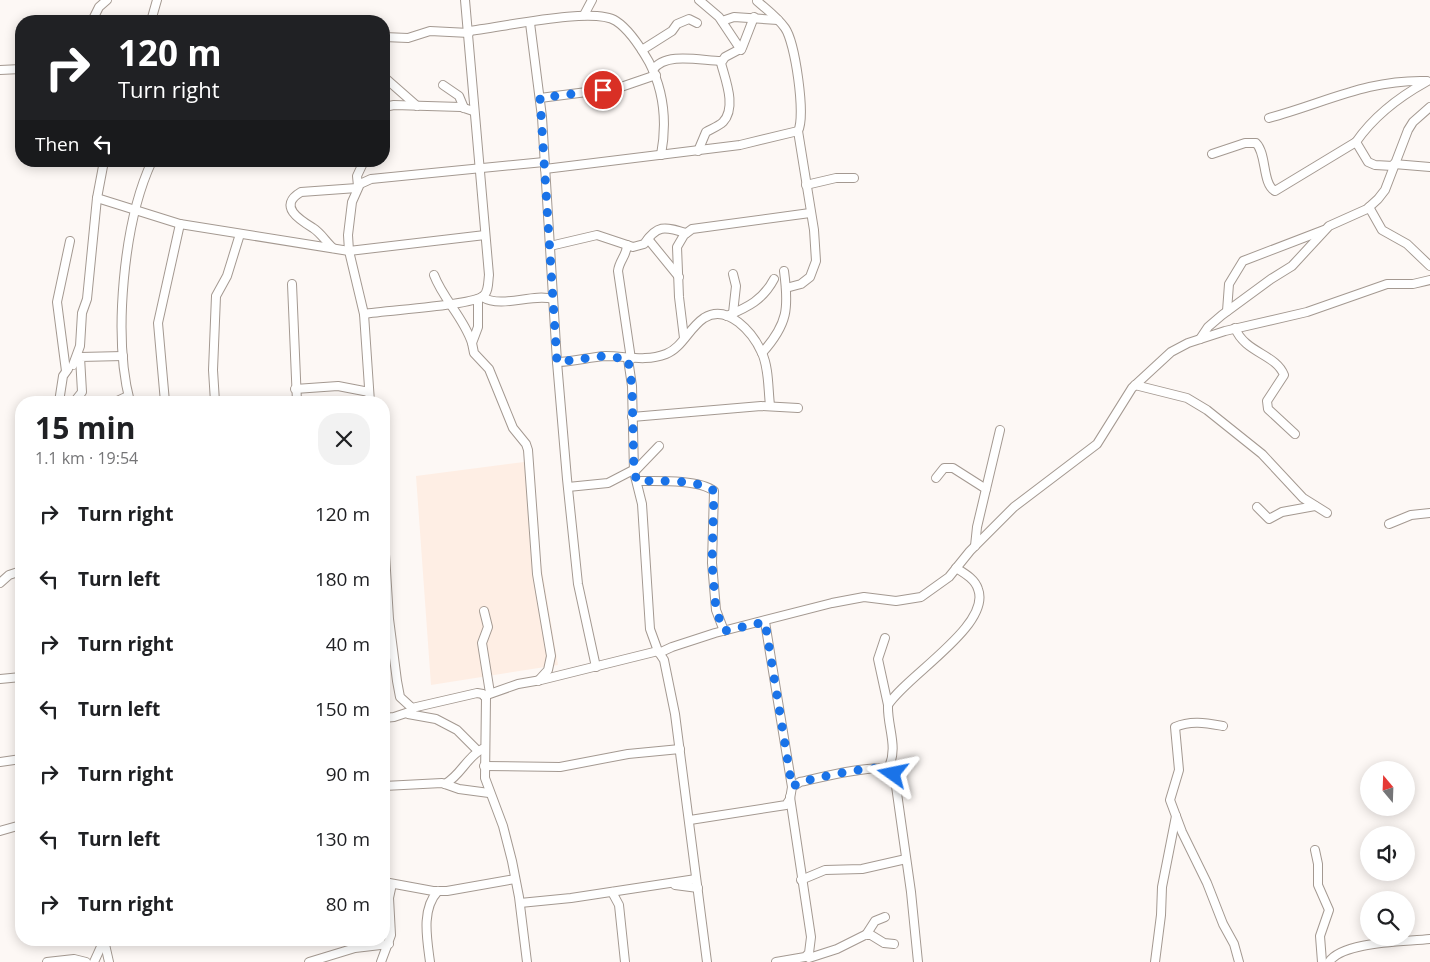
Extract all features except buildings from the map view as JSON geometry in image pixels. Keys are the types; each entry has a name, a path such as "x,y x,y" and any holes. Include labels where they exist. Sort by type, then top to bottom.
{"street":[{"path":"95,15 99,7 107,0"},
{"path":"153,15 157,0"},
{"path":"465,0 489,275 487,290 480,298 478,327 472,342"},
{"path":"584,15 592,0"},
{"path":"699,0 722,21 741,50"},
{"path":"757,1 785,28 793,46 800,102 801,120 798,131 816,242 814,271 805,282 786,288"},
{"path":"390,37 408,38 430,31 468,32 584,15 599,16 616,21 642,50 654,72 661,92 664,140 661,155"},
{"path":"722,21 734,17 778,20"},
{"path":"540,98 618,88 654,72 657,64 674,59 721,61 725,57 741,50 754,17"},
{"path":"642,50 670,33 682,21 689,19 697,23"},
{"path":"530,23 540,98 557,362 568,487 578,584 596,667"},
{"path":"698,151 706,132 722,123 729,114 727,81 721,61"},
{"path":"0,70 15,69"},
{"path":"1269,118 1379,83 1429,80"},
{"path":"1212,154 1245,143 1256,142 1261,149 1270,186 1275,191 1356,142 1378,117 1395,102 1429,80"},
{"path":"390,82 417,106"},
{"path":"443,85 459,96 464,108"},
{"path":"390,106 464,108 474,111"},
{"path":"1227,311 1229,284 1243,261 1326,230 1369,207 1385,190 1413,122 1430,107"},
{"path":"333,248 314,228 300,221 292,209 291,202 294,196 301,192 357,187 371,179 481,169 545,166 698,151 740,145 798,131"},
{"path":"1356,142 1368,162 1375,166 1394,165 1430,168"},
{"path":"79,396 82,392 76,362 80,346 82,313 87,299 97,198 103,167"},
{"path":"129,396 122,356 121,318 135,210 150,167"},
{"path":"361,167 357,176 357,187 348,220 349,251 364,314 369,396"},
{"path":"806,185 836,178 854,178"},
{"path":"97,198 180,224 349,251 485,235"},
{"path":"1369,207 1382,230 1407,244 1430,266"},
{"path":"684,338 677,247 686,233 692,229 810,212"},
{"path":"164,396 158,323 180,224"},
{"path":"550,246 597,235 627,245 641,246 650,234 663,229 686,233"},
{"path":"1200,339 1208,327 1227,311 1292,266 1326,230"},
{"path":"214,396 216,296 227,276 240,234"},
{"path":"648,239 678,277"},
{"path":"60,396 66,371 58,302 70,242"},
{"path":"627,245 626,253 619,265 619,289 630,359 634,470 642,504 650,629 664,660 671,690 690,820 707,962"},
{"path":"762,353 777,336 787,308 784,270"},
{"path":"730,314 736,286 733,274"},
{"path":"434,275 450,304 465,325 476,358 489,370 513,428 526,444 528,450 537,574 551,656 548,670 538,681"},
{"path":"557,362 604,356 630,359 651,358 668,353 674,350 706,317 730,314 757,301 768,292 774,279"},
{"path":"390,633 400,697 406,705 418,708 477,693 487,694 518,684 538,681 659,652 724,631 765,622 832,603 864,597 896,602 921,597 940,585 975,546 1033,491 1098,444 1135,385 1171,352 1200,339 1236,328 1307,312 1387,284 1413,284 1430,280"},
{"path":"292,284 296,396"},
{"path":"364,314 450,304 480,298 500,301 541,297 553,299"},
{"path":"730,314 744,327 762,353 770,405"},
{"path":"1236,328 1242,340 1250,348 1281,368 1284,375 1267,401 1268,409 1295,434"},
{"path":"66,371 86,355 122,356"},
{"path":"1135,385 1187,398 1207,410 1262,454 1293,489 1314,506 1327,513"},
{"path":"295,389 338,386 369,392"},
{"path":"632,417 770,405 798,408"},
{"path":"975,546 1000,430"},
{"path":"568,487 608,483 634,470 659,446"},
{"path":"936,478 944,468 953,468 986,489"},
{"path":"637,481 663,481 704,485 714,491 712,563 716,610 724,631"},
{"path":"1257,507 1269,520 1282,512 1314,506"},
{"path":"1390,524 1411,515 1430,513"},
{"path":"888,705 937,658 978,612 980,600 978,587 968,575 956,568"},
{"path":"0,583 9,574 15,572"},
{"path":"484,611 488,626 482,643 487,707 481,749 489,793 504,826 520,903 527,962"},
{"path":"690,820 782,806 789,803 792,787 765,622"},
{"path":"885,638 878,659 894,745 893,757 888,768"},
{"path":"0,679 15,678"},
{"path":"408,714 418,708"},
{"path":"390,717 408,714 436,719 457,730 481,749"},
{"path":"1223,726 1189,722 1174,728 1179,770 1170,800 1223,924 1234,944 1239,962"},
{"path":"445,784 457,776 481,749"},
{"path":"484,766 560,767 628,754 680,749"},
{"path":"0,762 15,760"},
{"path":"792,787 800,782 824,776 888,768 892,770 895,779 906,859 918,962"},
{"path":"390,786 445,784 459,789 489,793"},
{"path":"790,797 811,938 809,958"},
{"path":"1155,962 1162,915 1162,888 1176,816"},
{"path":"0,831 15,827"},
{"path":"1315,850 1318,864 1318,885 1329,910 1320,936 1322,962"},
{"path":"801,880 825,870 862,869 906,859"},
{"path":"390,938 392,925 390,891 392,884 438,891 468,888 515,879"},
{"path":"520,903 612,892 696,879"},
{"path":"670,884 698,888"},
{"path":"618,902 623,890"},
{"path":"430,962 427,937 428,908 431,898 438,891"},
{"path":"612,892 618,902 625,962"},
{"path":"776,962 809,958 838,949 866,935 875,921 885,917"},
{"path":"866,935 871,935 884,943 894,944"},
{"path":"1329,962 1341,951 1358,946 1430,939"},
{"path":"94,962 101,946"},
{"path":"106,946 111,962"},
{"path":"309,962 355,948 372,946"},
{"path":"381,962 388,946"},
{"path":"47,962 74,959 86,962"}],"shaded area":[{"path":"524,462 558,665 431,685 416,476"}],"route":[{"path":"603,90 540,98 557,362 571,362 604,356 628,359 632,386 634,472 637,481 663,481 704,485 714,491 711,546 716,610 724,631 765,622 792,787 794,784 824,776 869,769 889,769 892,770 893,774"}]}
